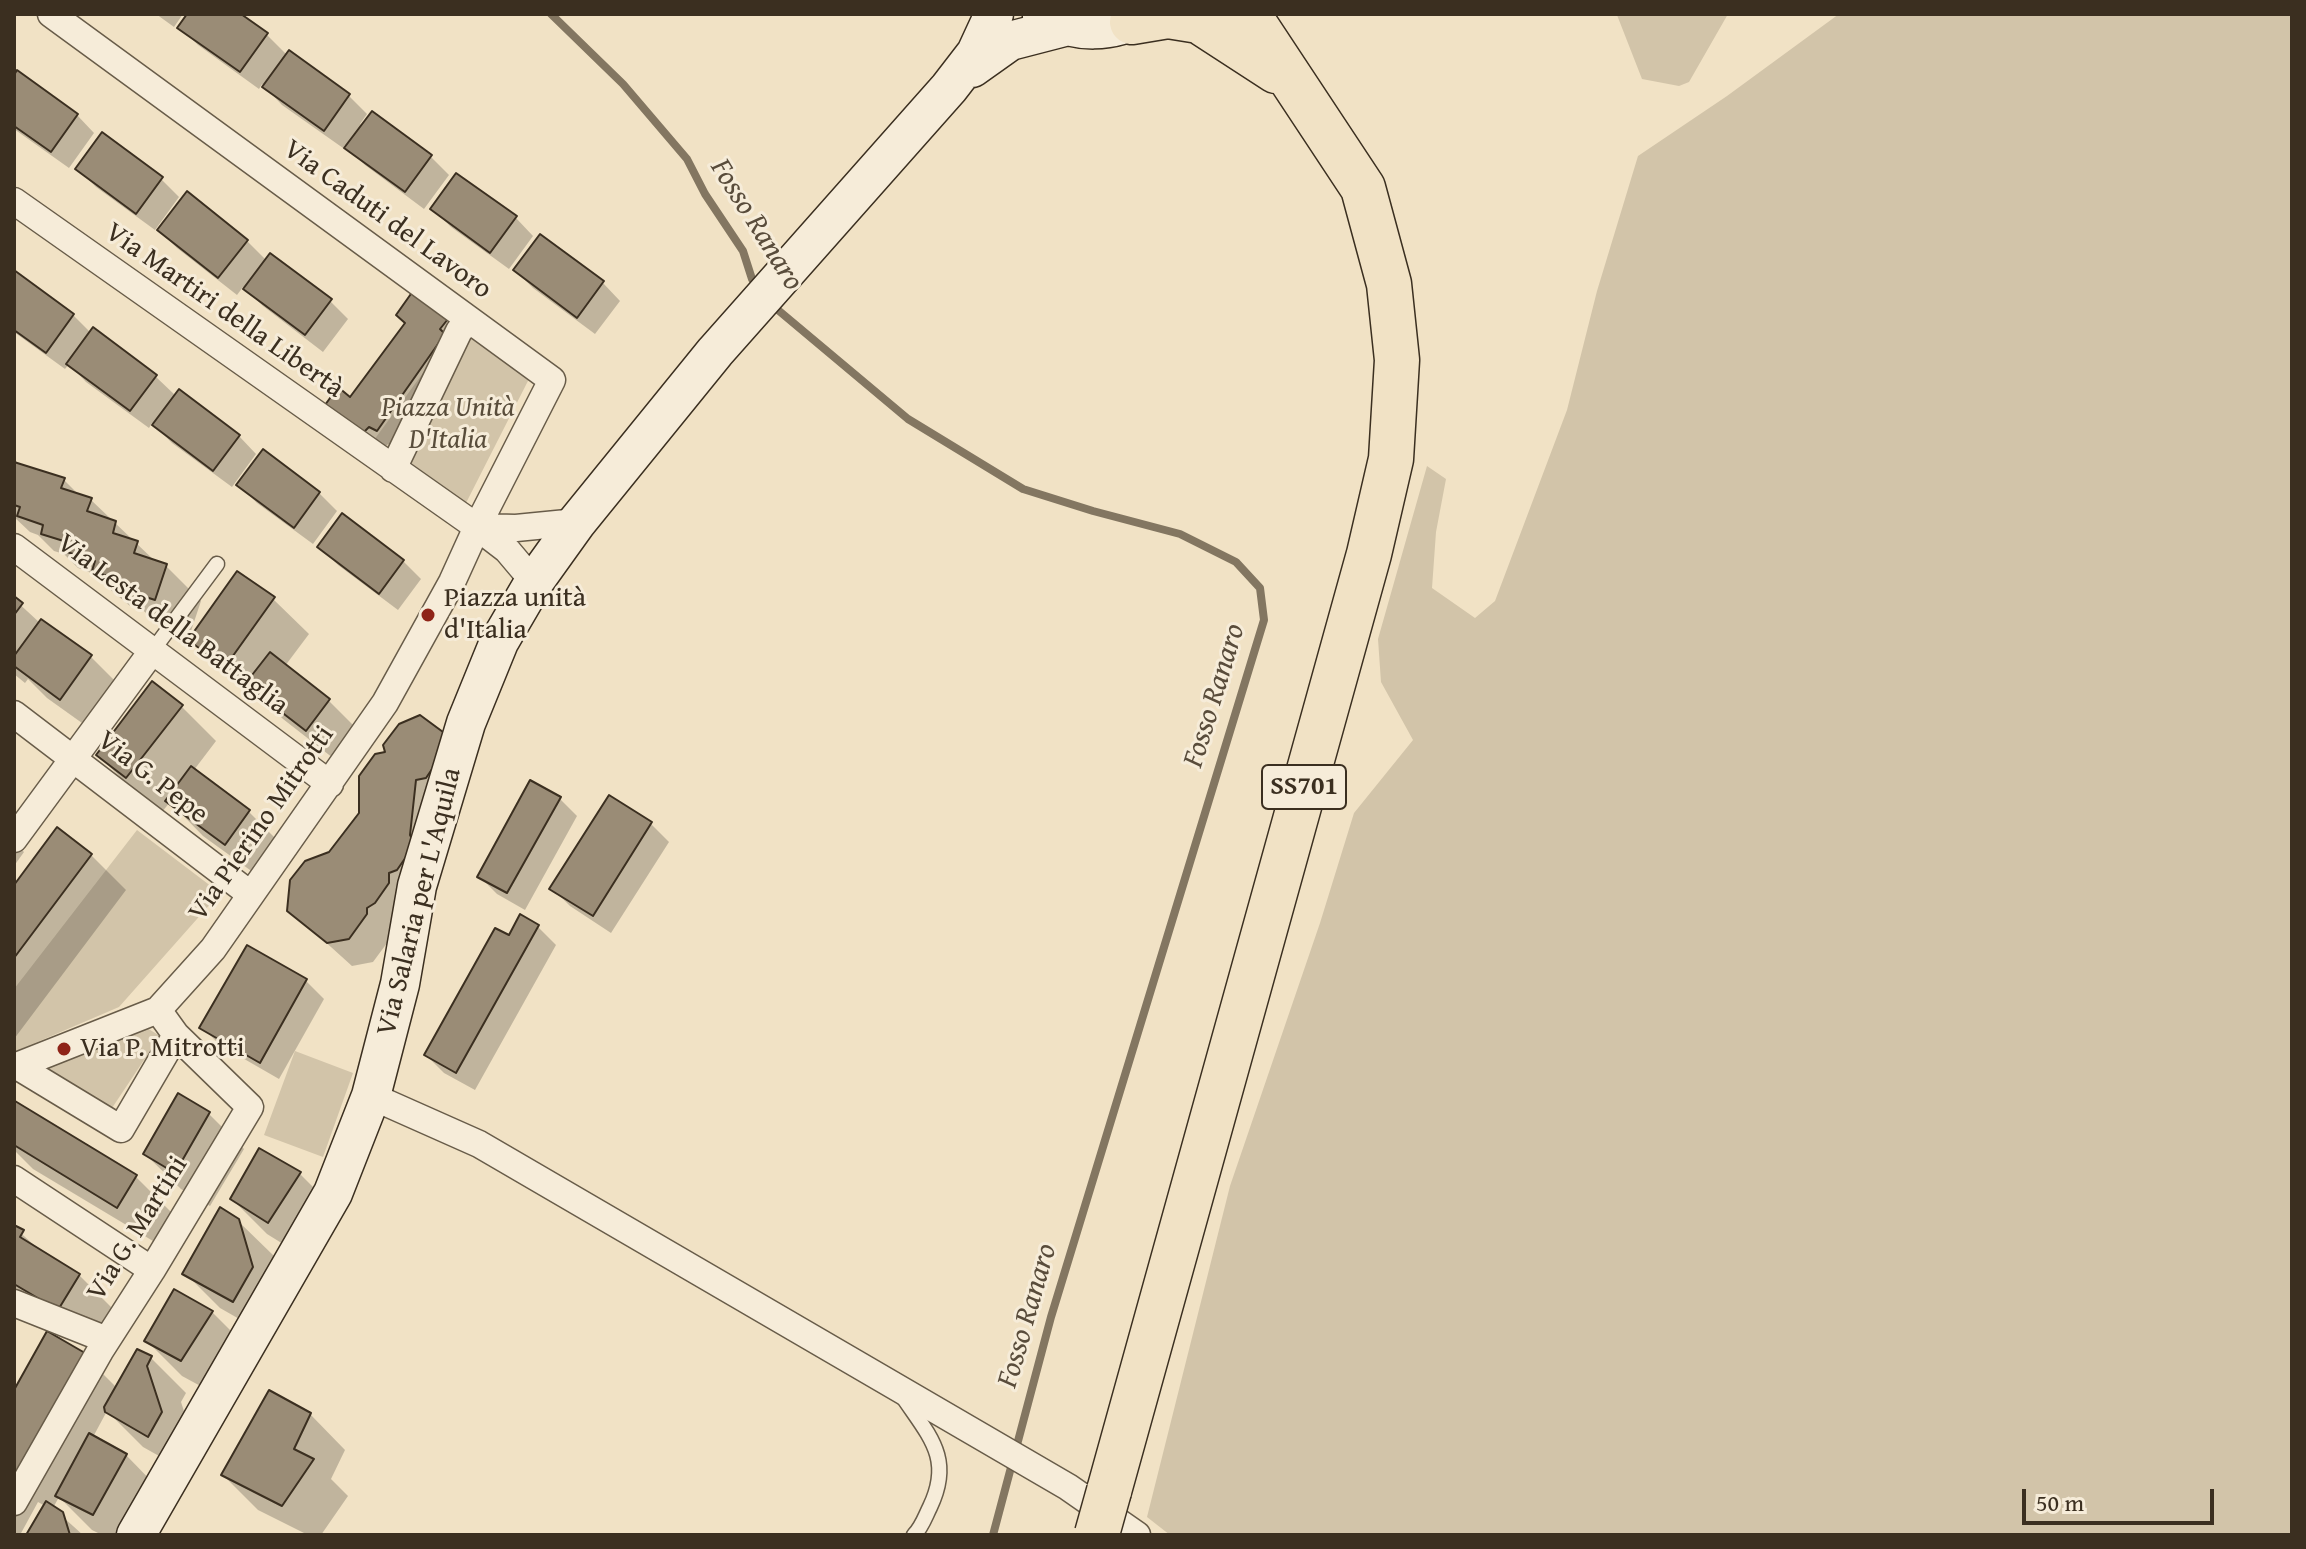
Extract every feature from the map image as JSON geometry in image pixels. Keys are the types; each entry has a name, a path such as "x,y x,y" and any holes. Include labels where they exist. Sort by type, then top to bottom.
{"highway":[{"name":"SS701","path":"1097,1535 1365,569 1391,459 1397,360 1389,284 1363,188 1248,14"},
{"name":"SS701","path":"1138,18 1168,16 1199,21 1269,65 1298,92"}],"main road":[{"name":"Via Salaria per L'Aquila","path":"136,1535 333,1193 371,1096 400,984 417,886 466,723 499,642 534,582 577,522 715,352 949,88 976,53 994,14"},
{"name":"Via Salaria per L'Aquila","path":"949,88 981,60 1010,41 1035,33 1050,21 1098,31 1138,18"}],"street":[{"name":"Via Caduti del Lavoro","path":"51,14 552,380 477,527"},
{"name":"Via Martiri della Libertà","path":"14,201 477,527"},
{"path":"393,469 459,331 469,320"},
{"path":"477,527 516,528 577,522"},
{"path":"477,527 507,550 534,582"},
{"name":"Via Pierino Mitrotti","path":"15,1067 158,1010 213,949 385,703 452,582 477,527"},
{"name":"Via Lesta della Battaglia","path":"14,547 330,784"},
{"path":"14,839 153,650"},
{"name":"Via G. Pepe","path":"14,714 250,894"},
{"name":"Via G. Martini","path":"14,1502 107,1340 250,1107 176,1035 158,1010"},
{"path":"15,1067 121,1129 176,1035"},
{"path":"371,1096 479,1144 1052,1477 1137,1535"},
{"path":"14,1179 152,1270"},
{"path":"14,1303 107,1340"}],"lane":[{"path":"153,650 217,564"},
{"path":"896,1387 941,1460 937,1492 914,1535"}],"green space":[{"path":"1619,14 1728,14 1689,82 1679,86 1642,79"},
{"path":"1839,14 2292,14 2292,1535 1170,1535 1147,1517 1230,1186 1320,923 1354,813 1413,740 1381,682 1378,639 1427,466 1446,479 1436,532 1432,588 1475,618 1495,601 1567,410 1597,291 1638,156"},
{"name":"Piazza Unità D'Italia","path":"458,325 531,375 465,505 374,440"},
{"path":"137,830 220,893 119,1007 14,1052 14,989"},
{"path":"147,1028 160,1036 110,1111 44,1069"},
{"path":"295,1051 353,1073 323,1157 264,1135"}],"building":[{"path":"187,14 241,14 268,33 240,72 177,28"},
{"path":"289,50 350,94 324,131 262,87"},
{"path":"17,70 78,114 51,152 14,126 14,75"},
{"path":"372,111 432,155 405,192 344,148"},
{"path":"102,132 163,177 136,214 75,169"},
{"path":"456,173 517,216 490,253 430,209"},
{"path":"187,191 248,240 218,278 157,230"},
{"path":"540,234 604,281 577,318 513,270"},
{"path":"270,253 332,299 305,335 243,289"},
{"path":"14,270 74,314 46,353 14,330"},
{"path":"413,291 448,319 440,329 445,334 377,431 369,427 361,435 325,405 338,387 350,397 405,323 396,315"},
{"path":"93,327 157,375 130,411 66,364"},
{"path":"179,389 240,435 213,471 152,425"},
{"path":"263,449 320,492 294,528 236,485"},
{"path":"14,462 65,478 61,488 92,498 87,511 116,521 113,533 138,541 134,553 167,564 155,600 118,588 120,580 92,571 95,561 67,552 70,543 41,534 43,525 17,516 20,507 14,505"},
{"path":"342,513 404,560 379,594 317,547"},
{"path":"237,571 275,597 225,667 188,640"},
{"path":"14,596 23,603 14,615"},
{"path":"41,619 92,655 60,700 14,666 14,656"},
{"path":"270,652 330,699 306,731 245,684"},
{"path":"152,681 183,705 126,778 96,755"},
{"path":"420,715 443,732 443,753 426,778 416,780 410,835 415,844 397,870 389,873 389,883 375,903 367,908 367,914 349,939 327,943 287,911 290,880 305,861 329,852 359,813 359,776 375,754 385,752 383,745 399,724"},
{"path":"191,766 250,810 225,845 165,801"},
{"path":"530,780 561,797 507,893 477,877"},
{"path":"609,795 652,822 593,916 549,889"},
{"path":"57,827 92,854 14,958 14,885"},
{"path":"520,914 539,925 456,1073 424,1055 495,928 509,935"},
{"path":"247,945 307,979 260,1063 199,1028"},
{"path":"178,1093 210,1112 175,1173 143,1154"},
{"path":"15,1101 137,1175 117,1208 14,1145"},
{"path":"259,1148 301,1172 268,1223 230,1199"},
{"path":"220,1207 239,1219 253,1267 233,1302 182,1274"},
{"path":"14,1225 24,1230 20,1237 80,1274 58,1310 14,1284"},
{"path":"174,1289 213,1311 181,1361 144,1341"},
{"path":"47,1331 85,1353 16,1476 14,1390"},
{"path":"137,1349 152,1356 147,1366 162,1412 148,1437 105,1412 104,1407"},
{"path":"269,1390 311,1413 294,1449 314,1459 282,1506 221,1475"},
{"path":"89,1433 127,1454 93,1515 55,1496"},
{"path":"46,1501 63,1512 70,1535 26,1535"}],"waterway":[{"name":"Fosso Ranaro","path":"551,14 623,84 687,159 705,194 743,251 752,279 759,288"},
{"name":"Fosso Ranaro","path":"772,305 908,419 1023,489 1180,534 1236,562 1260,588 1264,620 1051,1317 993,1535"}],"place":[{"name":"Piazza unità d'Italia","path":"428,615"},
{"name":"Via P. Mitrotti","path":"64,1049"}]}
